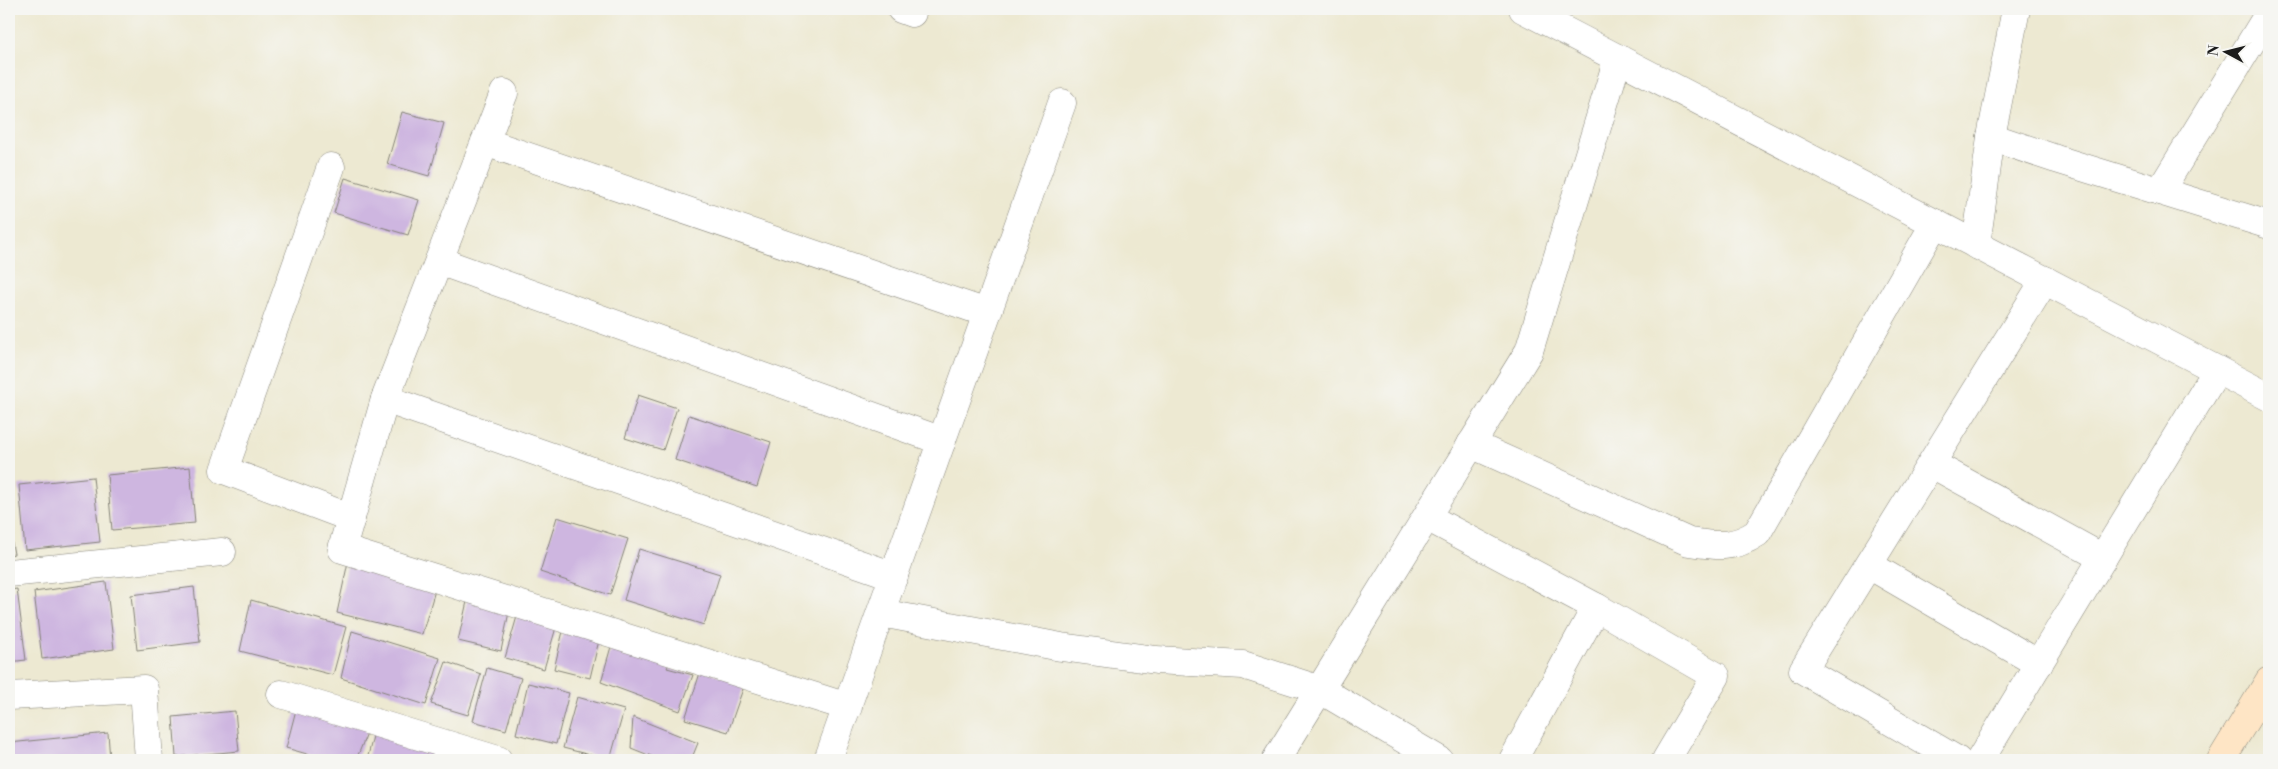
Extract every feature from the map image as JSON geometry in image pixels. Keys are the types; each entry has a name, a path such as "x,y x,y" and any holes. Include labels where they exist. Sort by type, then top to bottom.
{"street":[{"path":"1523,9 2269,397"},
{"path":"1976,245 1991,137 2016,9"},
{"path":"2160,191 2269,13"},
{"path":"1276,760 1529,351 1618,58"},
{"path":"504,93 385,399 342,549 848,707"},
{"path":"828,760 1062,102"},
{"path":"1991,137 2269,225"},
{"path":"485,142 987,313"},
{"path":"330,167 224,470 351,518"},
{"path":"1471,444 1689,542 1715,546 1742,543 1757,533 1935,223"},
{"path":"438,261 942,441"},
{"path":"1957,760 1803,670 2045,280"},
{"path":"1980,760 2217,370"},
{"path":"385,399 894,576"},
{"path":"1932,464 2103,558"},
{"path":"1427,517 1596,607 1716,676 1666,760"},
{"path":"9,572 222,552"},
{"path":"1869,564 2039,664"},
{"path":"1513,760 1596,607"},
{"path":"881,613 1070,648 1156,660 1243,665 1321,690 1439,760"},
{"path":"2221,760 2269,681"},
{"path":"9,696 144,689 150,760"},
{"path":"281,694 498,760"}],"building":[{"path":"402,112 444,123 429,176 387,164"},
{"path":"345,178 419,200 408,235 334,213"},
{"path":"638,395 677,408 663,450 625,438"},
{"path":"689,415 771,442 757,487 675,460"},
{"path":"190,467 195,523 112,530 107,475"},
{"path":"93,477 100,542 25,550 19,485"},
{"path":"557,517 628,539 610,595 540,572"},
{"path":"9,527 14,554 9,555"},
{"path":"639,549 720,574 704,625 624,600"},
{"path":"348,562 436,587 422,634 337,613"},
{"path":"106,582 114,649 42,659 34,592"},
{"path":"194,587 200,642 137,650 131,595"},
{"path":"17,589 26,660 9,662 9,590"},
{"path":"468,597 510,607 501,651 458,641"},
{"path":"251,600 346,627 333,675 240,651"},
{"path":"518,613 557,624 544,669 505,658"},
{"path":"564,627 600,636 590,678 554,669"},
{"path":"352,631 440,658 426,705 341,678"},
{"path":"612,643 671,660 667,668 693,675 680,711 601,682"},
{"path":"446,662 481,674 468,715 431,704"},
{"path":"487,668 521,678 506,730 473,721"},
{"path":"701,670 745,683 728,732 685,719"},
{"path":"528,683 569,693 556,744 516,734"},
{"path":"577,697 624,710 610,760 563,748"},
{"path":"297,706 369,728 356,760 328,760 286,748"},
{"path":"235,711 239,751 176,757 173,717"},
{"path":"633,717 698,743 691,760 661,760 631,748"},
{"path":"374,732 464,760 367,760"},
{"path":"108,733 110,760 9,760 9,743"}]}
